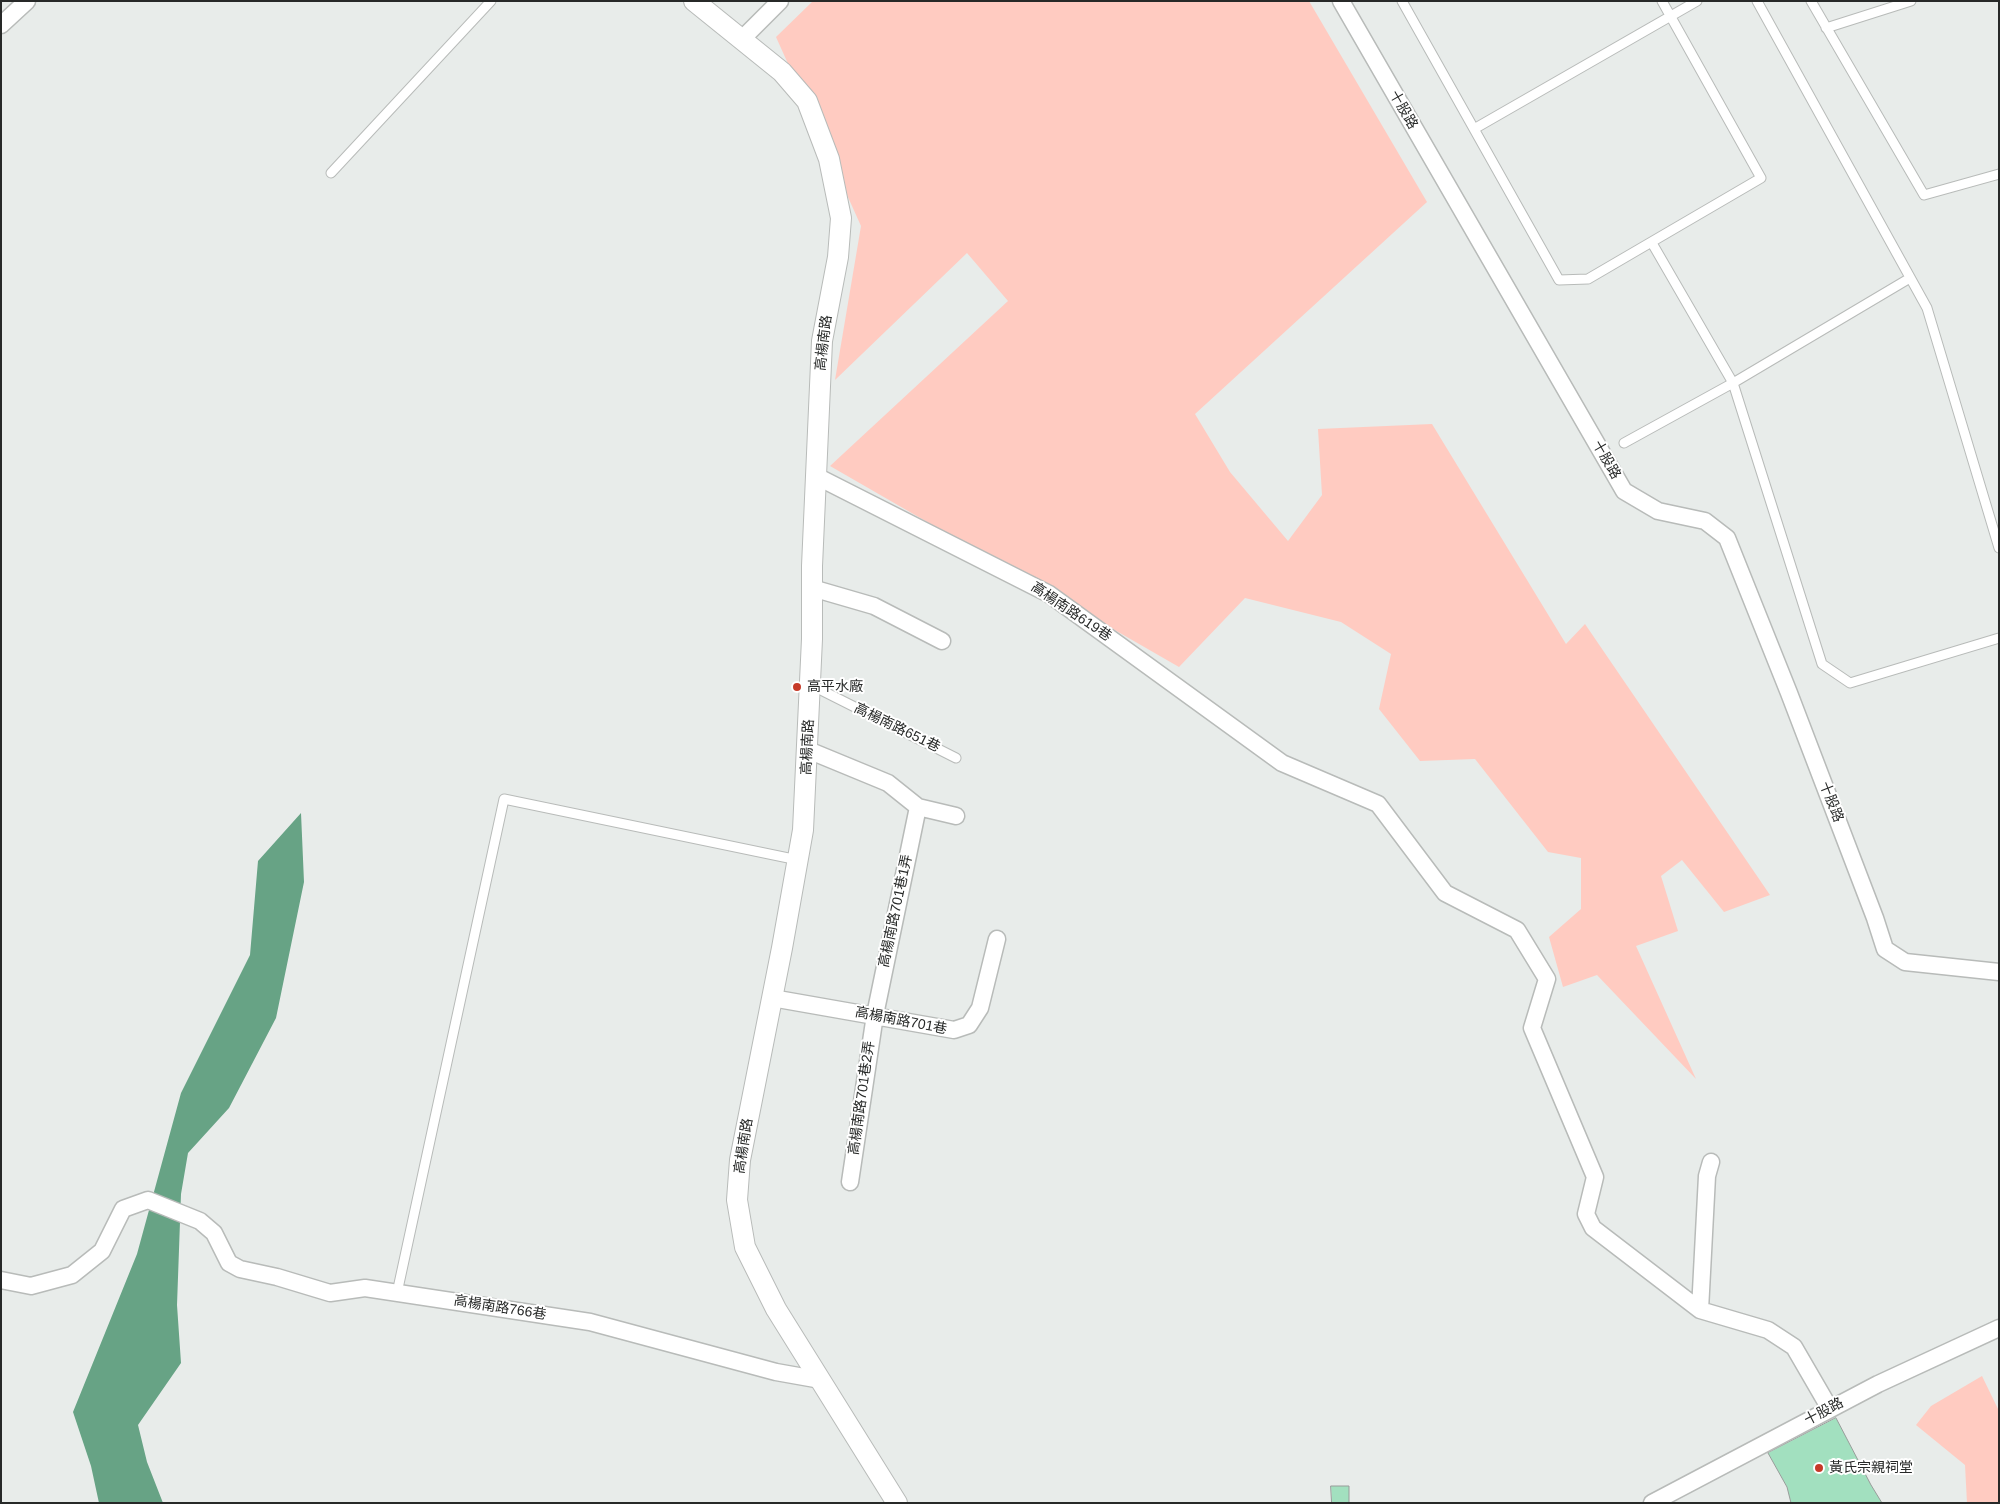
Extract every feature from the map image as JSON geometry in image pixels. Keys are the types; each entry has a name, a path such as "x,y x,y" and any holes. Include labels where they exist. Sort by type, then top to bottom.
{"street":[{"path":"1,25 27,1"},
{"name":"高楊南路","path":"694,1 782,72 807,101 829,159 841,218 838,257 822,341 812,588 808,750 803,830 740,1160 737,1200 746,1247 776,1309 897,1503"},
{"path":"741,40 780,1"},
{"name":"十股路","path":"1340,1 1624,492 1658,511 1705,521 1727,538 1793,702 1885,949 1904,962 1999,972"},
{"name":"高楊南路619巷","path":"816,476 1049,594 1282,763 1378,804 1445,893 1517,930 1547,979 1532,1028 1595,1178 1586,1214 1592,1228 1700,1310"},
{"path":"812,588 874,606 942,641"},
{"path":"808,750 888,783 918,807 956,816"},
{"name":"高楊南路701巷1弄","path":"875,1015 918,807"},
{"name":"高楊南路701巷","path":"772,998 954,1030 969,1025 980,1008 997,939"},
{"name":"高楊南路701巷2弄","path":"850,1182 875,1015"},
{"path":"1711,1162 1707,1176 1700,1310 1768,1330 1794,1347 1830,1409"},
{"name":"高楊南路766巷","path":"1,1280 31,1286 72,1275 102,1251 122,1209 148,1200 200,1221 214,1233 229,1262 240,1269 277,1277 330,1293 365,1288 590,1322 646,1335 751,1365 821,1380"},
{"name":"十股路","path":"1652,1503 1878,1384 1999,1328"}],"lane":[{"path":"331,173 491,1"},
{"path":"1402,1 1559,280 1588,280 1761,178 1662,1"},
{"path":"1474,129 1697,1"},
{"path":"1757,1 1927,308 1999,548"},
{"path":"1811,1 1924,195 1999,174"},
{"path":"1826,28 1911,1"},
{"path":"1652,243 1733,383 1822,664 1850,683 1999,638"},
{"path":"1624,442 1733,383 1910,278"},
{"name":"高楊南路651巷","path":"810,685 956,758"},
{"path":"397,1293 504,799 798,860"}],"shaded area":[{"path":"813,1 1309,1 1427,202 1195,414 1230,472 1288,541 1322,495 1318,429 1432,424 1566,644 1585,624 1770,895 1724,912 1682,860 1661,876 1678,931 1636,946 1696,1079 1597,975 1563,987 1549,937 1581,909 1581,858 1548,852 1475,759 1420,761 1379,709 1391,654 1341,622 1245,598 1179,667 830,466 1008,301 967,253 835,380 861,226 776,37"},
{"path":"301,813 304,882 276,1018 229,1108 188,1153 181,1194 177,1305 181,1363 138,1425 147,1462 163,1503 99,1503 91,1466 73,1412 137,1254 181,1093 250,955 258,861"},
{"path":"1982,1376 1999,1411 1999,1503 1967,1503 1965,1465 1916,1425 1931,1406"}],"building":[{"name":"黃氏宗親祠堂","path":"1836,1418 1882,1503 1791,1503 1787,1487 1768,1453"},
{"path":"1331,1486 1349,1486 1349,1503 1332,1503"}],"place":[{"name":"高平水廠","path":"797,687"},
{"name":"黃氏宗親祠堂","path":"1819,1468"}]}
